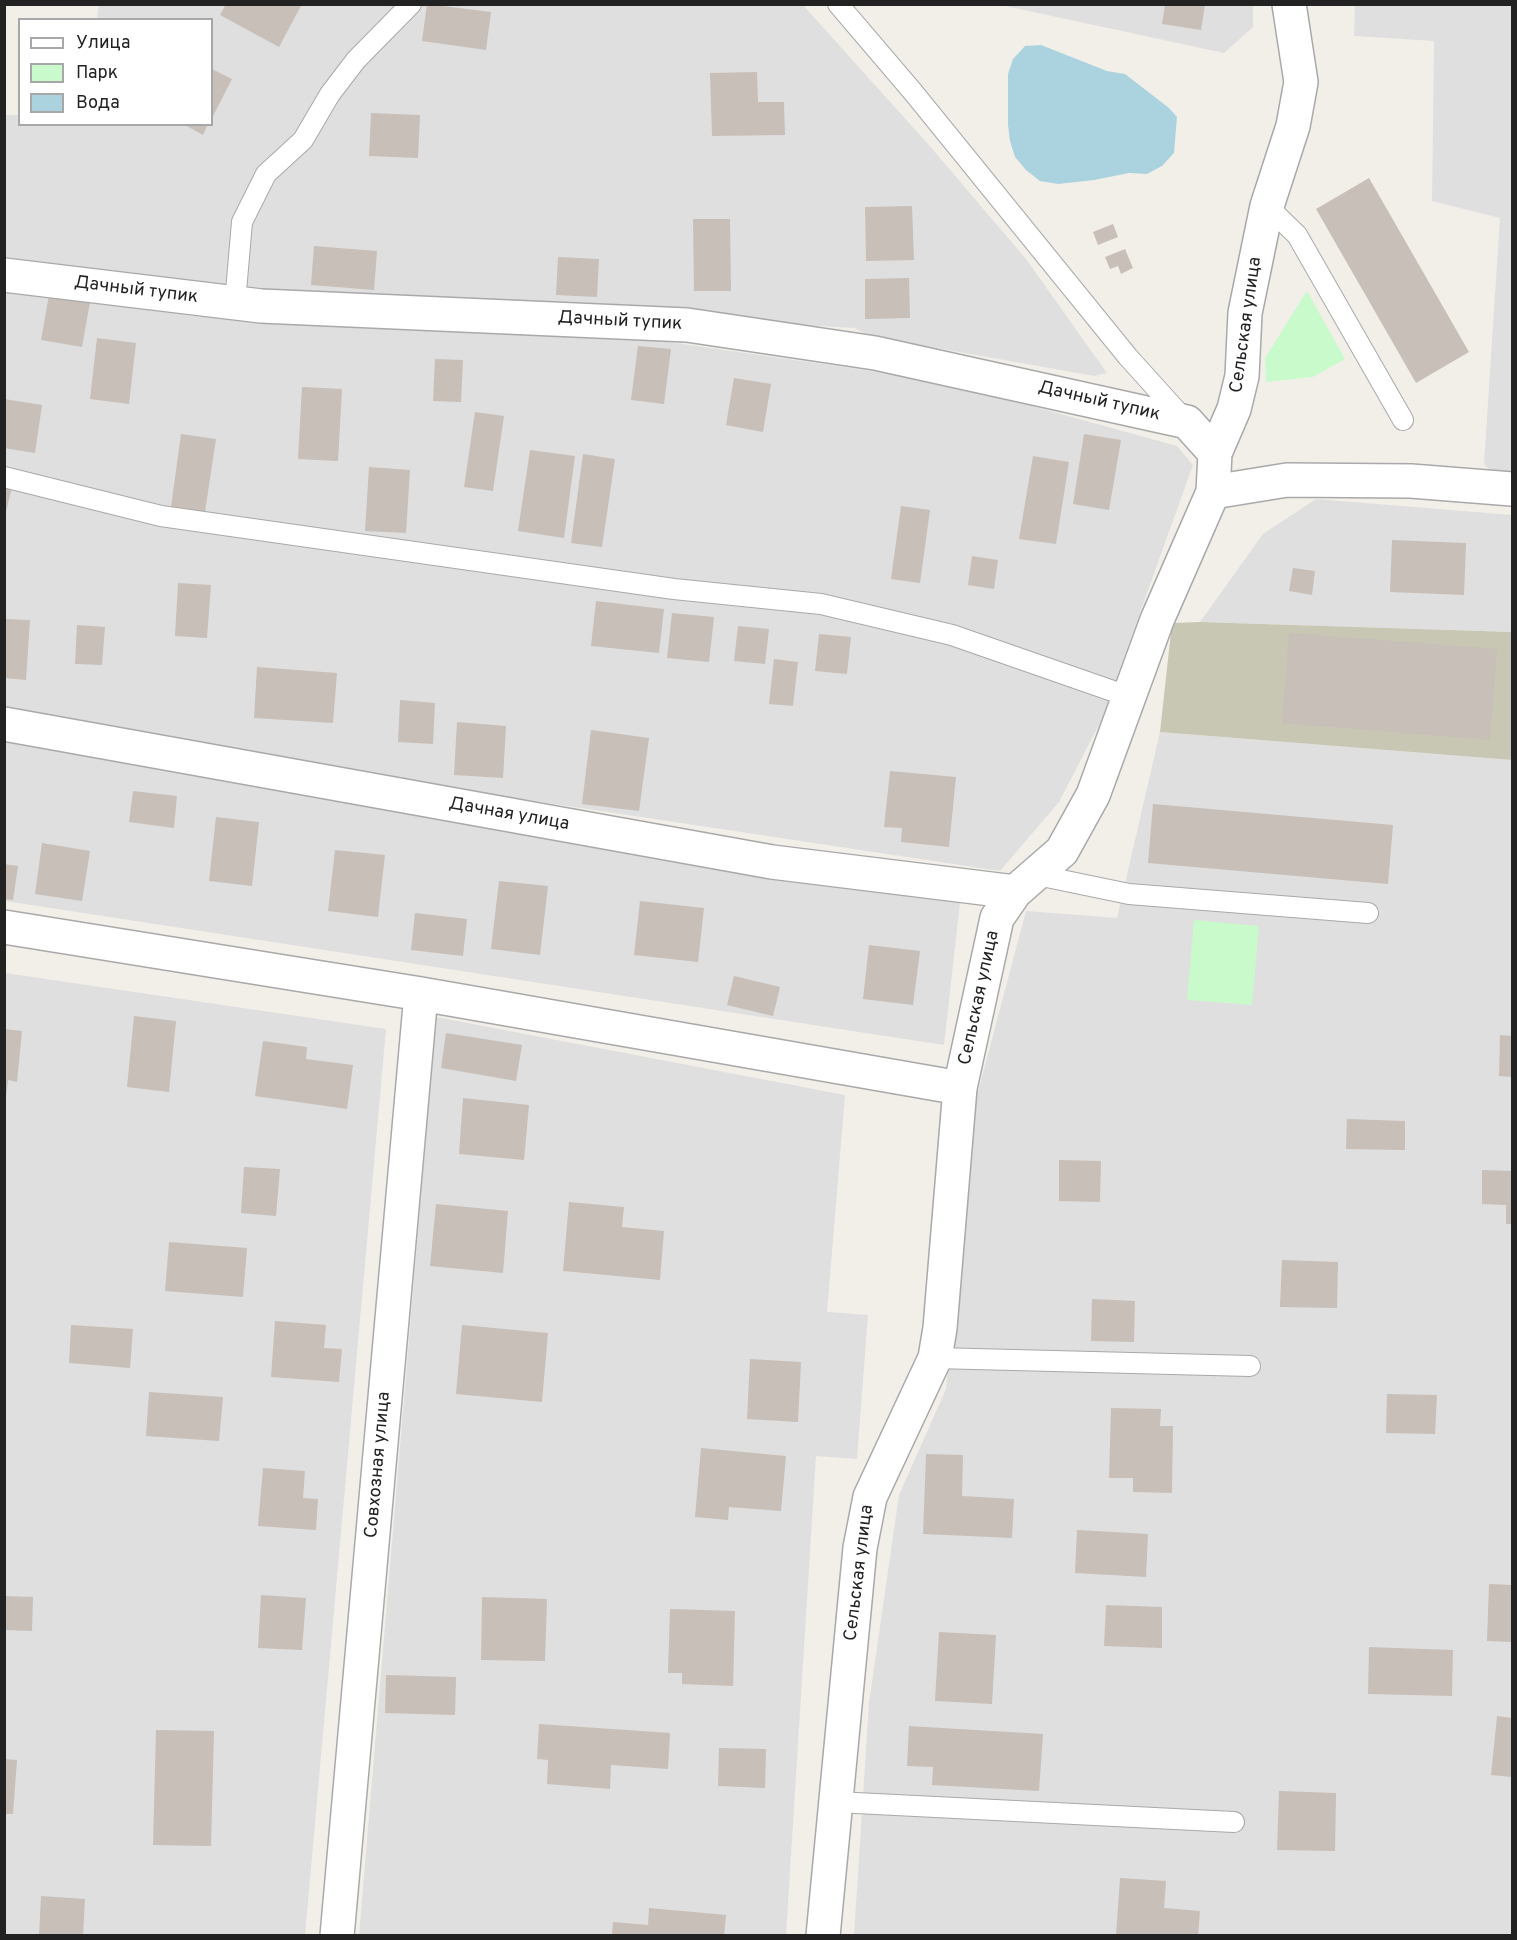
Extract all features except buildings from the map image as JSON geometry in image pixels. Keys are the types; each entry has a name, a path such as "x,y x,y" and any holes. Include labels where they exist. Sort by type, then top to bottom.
{"street":[{"name":"Сельская улица","path":"823,1935 860,1548 870,1497 935,1359 960,1088 997,918 1026,883 1062,851 1093,795 1157,620 1213,492 1215,453 1234,409 1242,376 1245,314 1267,206 1293,126 1300,82 1289,4"},
{"name":"Дачный тупик","path":"4,275 273,307 687,325 875,353 1187,422"},
{"path":"1187,422 1215,453"},
{"path":"1213,492 1287,480 1411,481 1512,489"},
{"name":"Дачная улица","path":"4,724 772,862 1026,883"},
{"path":"4,927 421,994 960,1088"},
{"name":"Совхозная улица","path":"337,1935 421,994"}],"lane":[{"path":"235,303 242,222 266,174 303,140 330,94 356,60 411,4"},
{"path":"838,4 913,92 1128,357 1187,422"},
{"path":"1267,206 1297,235 1403,420"},
{"path":"4,477 161,516 674,589 821,604 952,635 1130,697"},
{"path":"1026,883 1368,914"},
{"path":"935,1359 1250,1366"},
{"path":"836,1802 1234,1822"}],"shaded area":[{"path":"99,5 803,5 928,144 1026,259 1107,373 1094,376 869,336 855,328 272,293 74,269 5,257 4,115 18,115 18,126 213,126 213,18 97,18"},
{"path":"1001,5 1253,5 1253,27 1224,53"},
{"path":"1355,5 1512,5 1512,480 1498,479 1484,464 1500,218 1432,201 1434,41 1354,36"},
{"path":"4,289 193,316 648,339 941,381 1177,446 1193,465 1101,721 1059,802 1000,871 468,791 5,708"},
{"path":"1316,499 1512,515 1512,632 1200,622 1263,534"},
{"path":"1172,623 1512,632 1512,760 1160,732"},
{"path":"1160,732 1512,760 1512,1935 854,1936 869,1703 899,1495 946,1389 969,1114 979,1088 1026,911 1117,918"},
{"path":"4,741 960,903 944,1045 5,901"},
{"path":"5,973 386,1029 305,1935 5,1936"},
{"path":"436,1017 845,1095 827,1312 868,1315 857,1459 816,1456 786,1935 359,1936"}],"green space":[{"path":"1307,291 1345,359 1313,377 1266,382 1265,358"},
{"path":"1194,920 1259,926 1252,1005 1187,1000"}],"water":[{"path":"1041,45 1107,71 1125,74 1169,108 1177,117 1174,153 1162,166 1147,174 1129,173 1058,184 1040,181 1026,170 1015,157 1010,141 1008,74 1013,59 1025,46"}]}
